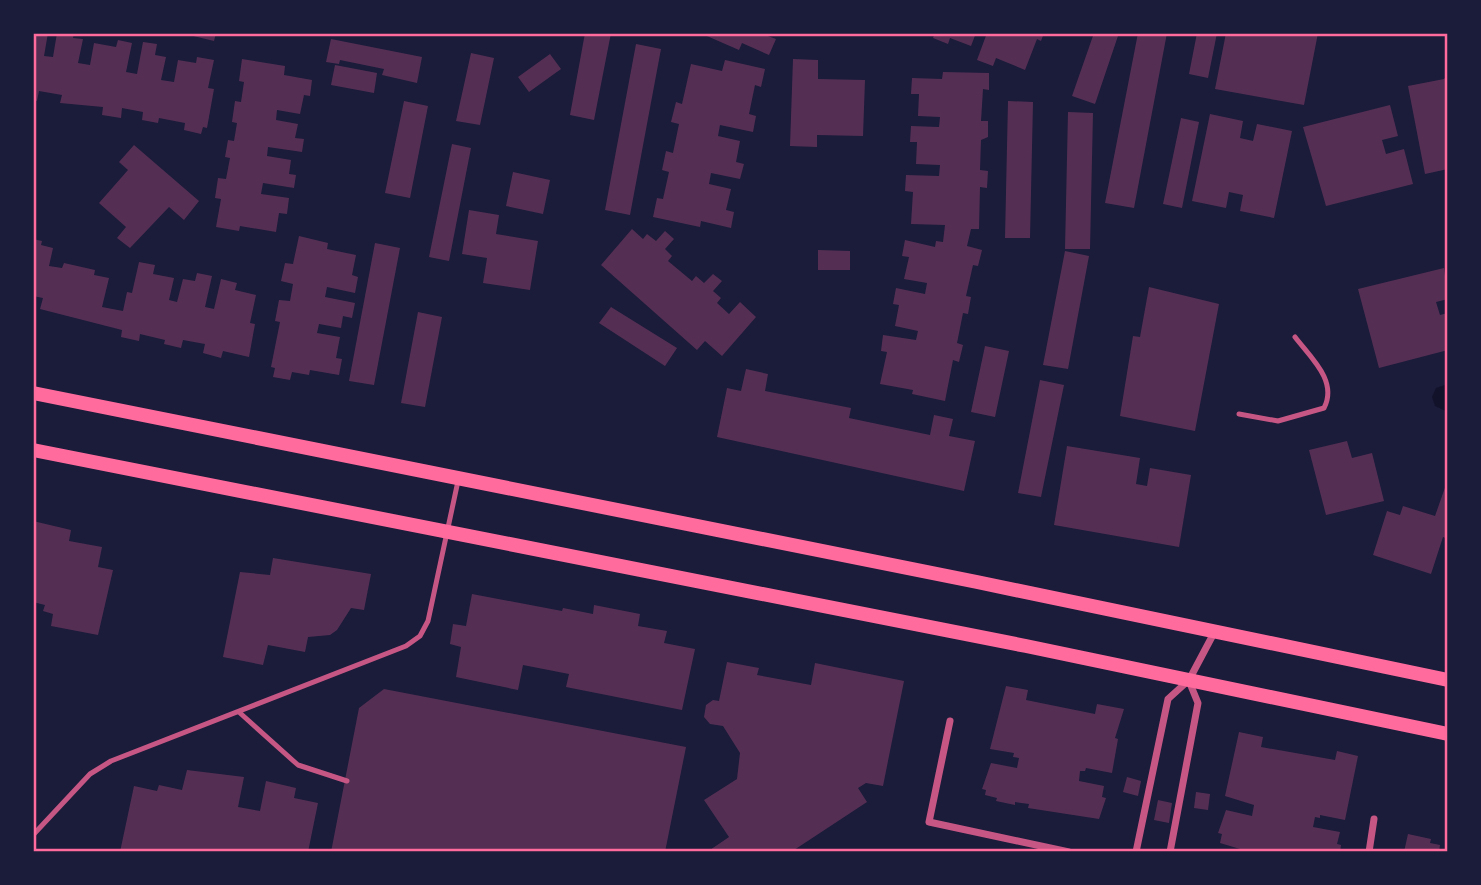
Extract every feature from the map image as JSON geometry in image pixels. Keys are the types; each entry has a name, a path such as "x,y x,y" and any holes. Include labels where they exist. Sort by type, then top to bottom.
{"main road":[{"path":"33,393 1215,630 1448,680"},
{"path":"33,450 1448,734"}],"street":[{"path":"1136,852 1168,699 1189,680 1215,630"},
{"path":"1170,852 1198,703 1189,680"},
{"path":"950,722 929,822 1069,852"},
{"path":"1369,852 1374,819"}],"lane":[{"path":"1238,414 1278,421 1324,408 1331,396 1328,383 1294,337"},
{"path":"33,835 90,774 111,761 240,713 406,646 420,636 428,621 458,478"},
{"path":"240,713 298,765 347,781"}],"shaded area":[{"path":"1448,384 1448,412 1435,406 1432,397 1436,388"}],"building":[{"path":"33,33 48,33 44,56 53,57 57,33 74,33 73,38 83,39 78,63 90,65 94,43 116,47 118,40 132,43 126,72 137,74 143,42 157,44 155,55 166,57 161,80 174,82 178,60 196,63 197,57 214,60 208,88 214,89 207,128 203,127 201,134 184,130 185,123 159,118 158,123 142,120 143,112 122,108 121,118 102,115 103,107 60,103 62,95 39,91 37,101 33,100"},
{"path":"181,33 216,33 214,41"},
{"path":"585,33 611,33 594,120 570,115"},
{"path":"700,33 770,33 768,36 776,39 769,55 742,43 739,50"},
{"path":"935,33 976,33 971,46 950,38 948,44 933,38"},
{"path":"987,33 1044,33 1041,41 1037,39 1025,70 996,58 993,66 977,60"},
{"path":"1094,33 1119,33 1095,104 1072,96"},
{"path":"1138,33 1167,33 1134,208 1105,203"},
{"path":"1197,33 1217,33 1208,78 1189,74"},
{"path":"1226,33 1318,33 1304,105 1215,89"},
{"path":"331,39 422,57 417,83 382,75 384,69 340,60 339,64 326,62"},
{"path":"636,44 661,49 630,215 605,210"},
{"path":"471,53 494,58 480,125 456,121"},
{"path":"550,54 561,69 529,92 518,77"},
{"path":"242,59 285,66 284,75 312,80 310,96 304,95 300,114 277,110 276,120 298,124 295,138 304,139 302,152 268,147 267,156 291,160 289,174 296,175 294,188 263,183 261,194 289,198 287,214 279,213 276,232 240,226 239,231 216,227 221,199 215,198 218,178 226,179 230,158 225,157 228,140 234,141 237,123 232,122 235,101 241,102 244,82 239,81"},
{"path":"793,59 818,60 818,79 865,80 863,136 817,135 817,147 790,146"},
{"path":"725,60 765,69 761,87 755,85 749,114 756,116 753,132 720,125 718,136 740,141 736,162 744,164 740,179 711,173 709,184 731,189 726,210 734,212 731,228 701,221 700,227 653,217 657,198 663,199 669,172 662,170 666,151 673,153 679,124 671,122 676,102 682,104 691,64 722,71"},
{"path":"335,65 377,73 374,93 331,85"},
{"path":"943,72 989,73 989,90 983,89 981,121 988,121 988,137 981,140 980,170 988,171 987,188 980,187 979,229 971,229 967,246 982,250 978,266 973,265 966,296 971,297 968,314 963,313 957,343 963,345 959,362 953,360 945,401 912,394 913,390 880,384 887,352 881,351 883,335 916,340 918,331 895,326 899,305 893,304 896,288 925,294 927,283 904,279 909,257 902,256 905,240 935,247 936,241 943,242 945,225 911,224 913,192 905,191 906,175 939,176 940,165 916,164 917,142 910,142 911,126 939,127 940,117 918,116 919,94 911,94 912,78 942,79"},
{"path":"1448,75 1448,169 1425,174 1408,86 1444,79"},
{"path":"404,101 428,106 410,198 385,193"},
{"path":"1008,101 1033,102 1030,238 1005,238"},
{"path":"1390,105 1398,136 1382,140 1386,154 1404,149 1413,184 1326,206 1303,127"},
{"path":"1068,112 1093,113 1090,249 1065,249"},
{"path":"1210,114 1243,121 1240,138 1253,141 1257,124 1292,131 1274,218 1240,211 1243,195 1229,192 1226,208 1192,201"},
{"path":"1181,118 1199,122 1182,208 1163,204"},
{"path":"452,144 471,148 449,261 429,257"},
{"path":"134,145 199,201 184,220 169,207 130,248 117,238 126,227 99,203 128,170 119,162"},
{"path":"513,172 550,180 543,214 506,206"},
{"path":"469,210 499,215 496,234 538,241 530,290 483,283 487,258 462,254"},
{"path":"632,229 643,239 647,234 656,241 665,231 674,239 665,249 672,256 668,261 692,281 696,276 704,283 713,274 722,281 713,291 721,298 717,303 729,314 740,302 756,317 722,356 705,341 697,350 601,265"},
{"path":"299,236 328,243 327,249 356,255 352,275 358,277 355,293 327,287 325,297 355,303 352,318 343,316 341,328 319,324 317,333 340,337 336,358 342,359 339,375 310,370 309,375 292,372 290,380 273,377 275,368 271,367 280,322 275,321 279,300 290,301 293,284 281,281 285,263 293,264"},
{"path":"33,239 42,241 41,245 53,248 49,266 62,268 64,263 95,270 94,275 109,278 102,307 123,311 127,292 132,293 139,262 155,265 153,274 174,278 169,300 177,302 183,279 195,281 197,273 212,276 205,307 214,309 221,279 237,283 235,290 256,295 250,323 255,324 249,357 223,351 221,358 203,353 205,344 183,340 181,348 164,344 165,340 140,334 139,341 121,337 122,330 40,309 43,298 33,296"},
{"path":"375,243 400,248 374,385 349,381"},
{"path":"818,250 850,251 850,270 818,270"},
{"path":"1065,251 1089,256 1068,369 1043,365"},
{"path":"1444,268 1448,299 1436,302 1440,315 1448,313 1448,350 1379,368 1358,289"},
{"path":"1149,287 1219,304 1195,431 1120,416 1133,336 1140,337"},
{"path":"611,307 677,348 665,366 599,323"},
{"path":"418,312 442,317 425,407 401,403"},
{"path":"985,346 1009,351 995,417 971,412"},
{"path":"746,369 768,374 765,391 851,408 849,418 930,435 934,415 953,419 949,436 975,441 964,491 717,437 727,388 741,391"},
{"path":"1040,380 1064,385 1041,497 1018,493"},
{"path":"1347,441 1352,458 1372,453 1384,501 1326,515 1309,450"},
{"path":"1067,446 1140,458 1136,484 1147,486 1150,468 1191,475 1179,547 1054,525"},
{"path":"1448,479 1448,539 1443,537 1431,574 1373,555 1387,511 1400,515 1403,506 1435,516"},
{"path":"33,521 71,530 69,541 102,547 98,567 113,570 98,635 51,626 53,614 43,611 45,605 33,602"},
{"path":"273,558 371,574 364,610 351,608 337,630 330,635 308,637 305,652 268,645 263,665 223,657 240,572 270,575"},
{"path":"472,594 562,611 563,608 593,614 594,605 640,614 638,626 667,631 664,643 695,649 682,710 566,687 569,674 523,665 518,690 456,677 461,647 450,644 453,624 466,626"},
{"path":"727,662 759,668 757,675 811,685 815,663 904,681 883,786 866,783 858,788 867,802 791,852 707,852 729,837 704,800 737,779 740,753 723,726 710,724 704,717 706,705 713,700 719,701"},
{"path":"1006,686 1028,690 1026,700 1095,714 1097,704 1124,709 1115,738 1118,739 1112,773 1086,768 1085,771 1080,771 1079,781 1104,786 1102,797 1106,798 1099,819 1028,808 1029,804 1015,802 1015,805 996,801 997,798 985,795 986,790 982,789 991,763 1017,768 1019,758 1013,757 1014,753 990,749"},
{"path":"384,689 686,747 665,852 331,852 359,708"},
{"path":"1239,732 1263,737 1261,747 1335,760 1337,751 1358,756 1345,820 1320,815 1320,818 1315,817 1313,827 1340,832 1337,844 1341,845 1340,852 1264,852 1251,849 1250,852 1220,843 1222,834 1218,833 1226,810 1252,816 1254,805 1225,796"},
{"path":"187,770 244,777 238,807 260,811 266,781 296,788 294,798 318,803 308,852 120,852 134,786 157,791 159,785 182,790"},
{"path":"1127,777 1141,781 1138,796 1123,792"},
{"path":"1196,792 1210,794 1208,810 1194,808"},
{"path":"1158,800 1172,803 1169,823 1154,820"},
{"path":"1408,834 1431,839 1430,843 1440,845 1439,852 1404,852"}]}
